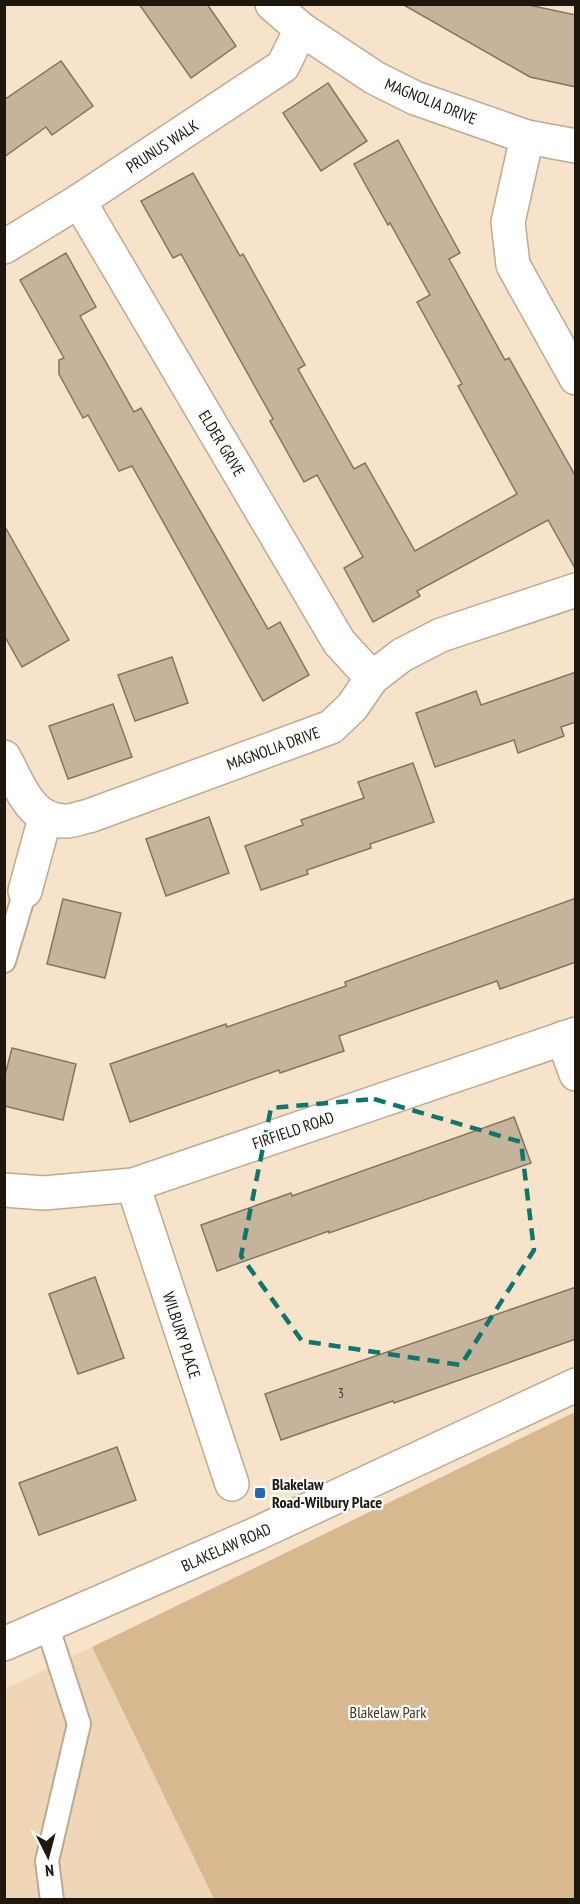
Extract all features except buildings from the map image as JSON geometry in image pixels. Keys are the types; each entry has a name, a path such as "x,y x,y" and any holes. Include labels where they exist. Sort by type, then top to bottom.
{"street":[{"name":"MAGNOLIA DRIVE","path":"272,4 301,29 375,78 415,98 527,138 576,147"},
{"name":"PRUNUS WALK","path":"4,248 283,66 301,29"},
{"path":"527,138 508,222 513,265 576,378"},
{"name":"ELDER GRIVE","path":"79,201 339,642 372,678"},
{"name":"MAGNOLIA DRIVE","path":"45,818 66,821 89,816 331,727 352,707 372,678 402,655 441,635 576,590"},
{"path":"4,758 31,806 45,818 25,891"},
{"path":"569,1036 576,1074"},
{"name":"FIRFIELD ROAD","path":"4,1190 44,1193 133,1185 569,1036"},
{"name":"WILBURY PLACE","path":"133,1185 232,1484"},
{"name":"BLAKELAW ROAD","path":"4,1644 256,1534 576,1384"}],"lane":[{"path":"4,961 25,891"},
{"path":"48,1625 78,1724 47,1861 52,1899"}],"highlighted area":[{"path":"374,1099 521,1142 534,1250 461,1365 302,1341 241,1256 271,1108"}],"shaded area":[{"path":"92,1647 214,1899 5,1900 5,1689"}],"green space":[{"name":"Blakelaw Park","path":"575,1412 575,1899 214,1899 92,1647"}],"place":[{"name":"Blakelaw Road-Wilbury Place","path":"260,1493"}]}
